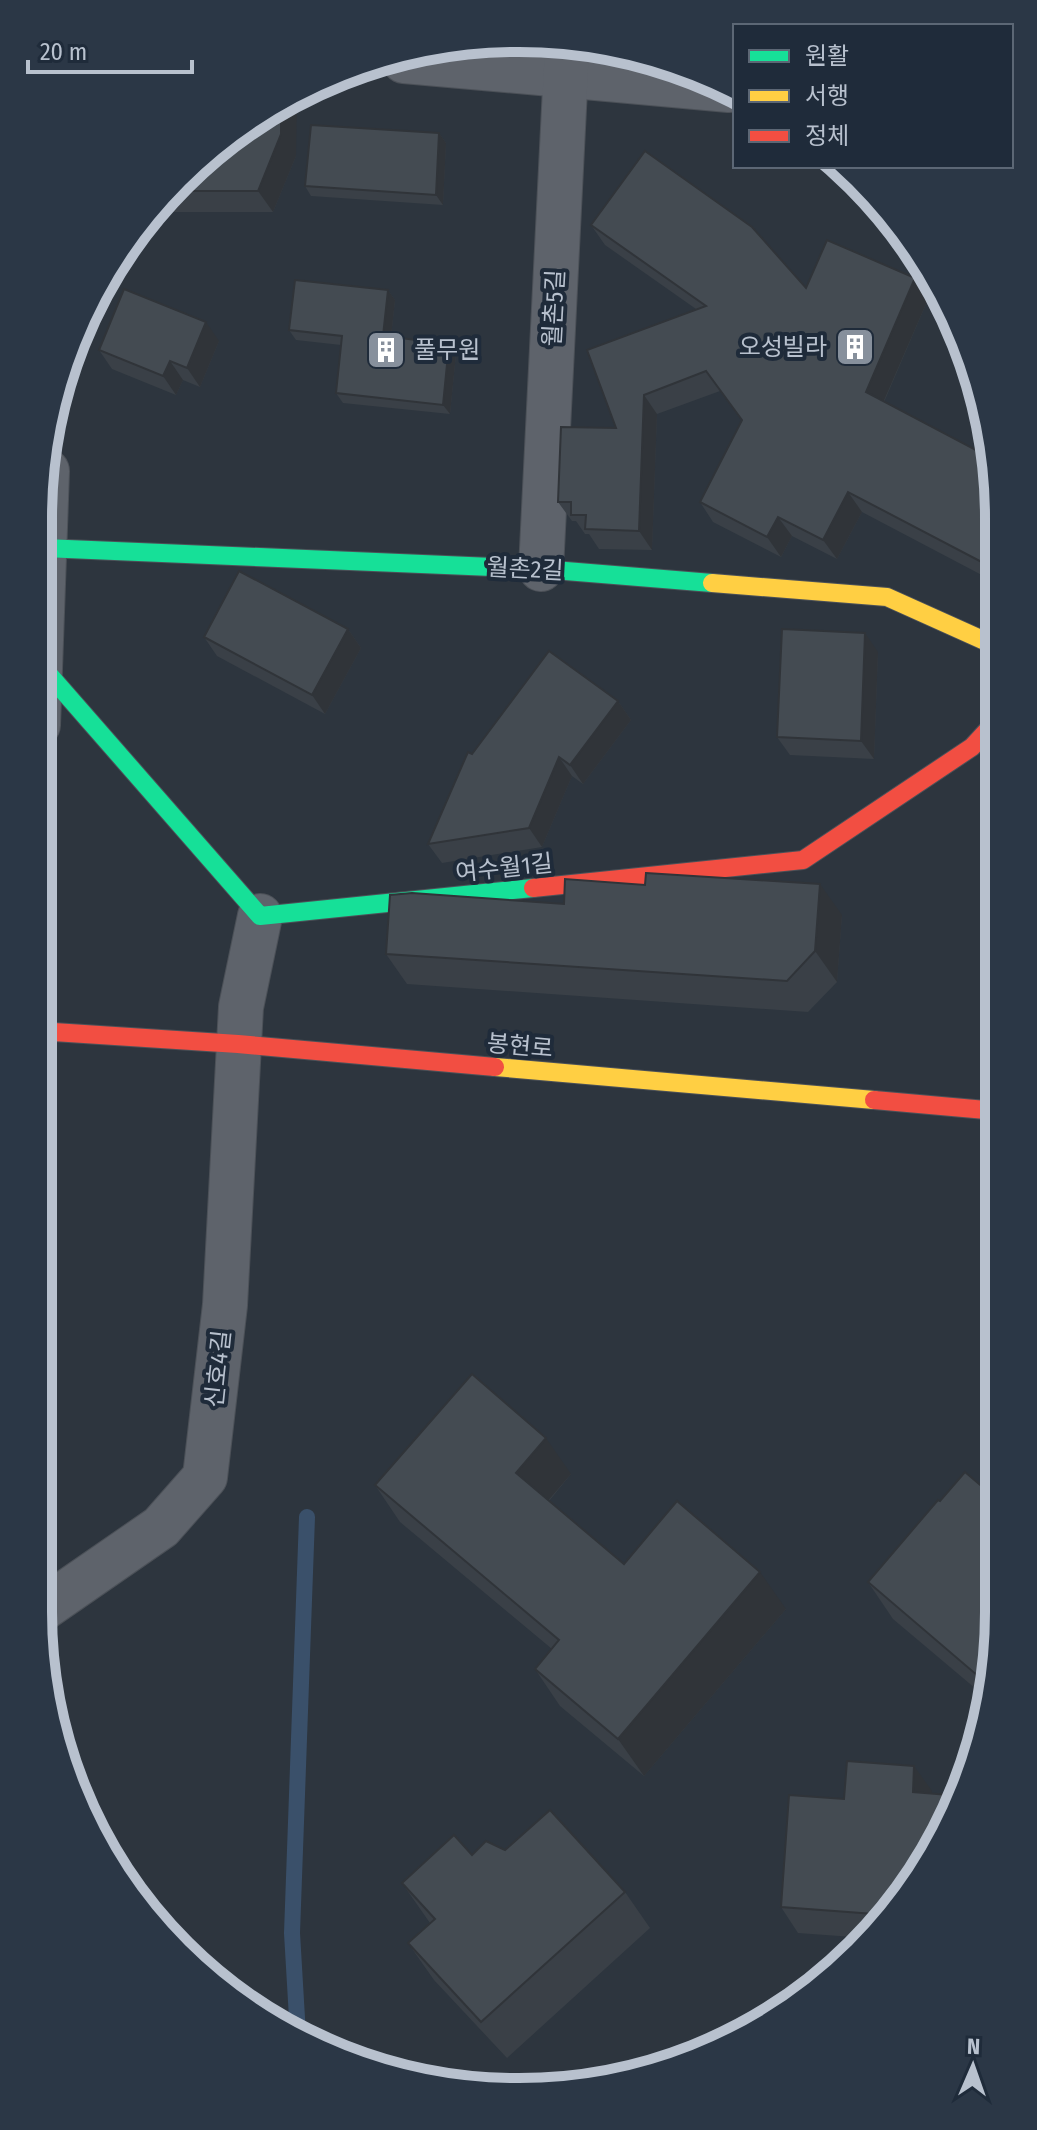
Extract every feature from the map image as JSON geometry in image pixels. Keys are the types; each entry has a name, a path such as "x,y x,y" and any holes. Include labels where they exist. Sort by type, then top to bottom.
{"street":[{"path":"427,61 566,61 679,81"},
{"name":"월촌5길","path":"541,569 566,61"},
{"name":"월촌2길","path":"52,548 541,569 887,597 985,641"},
{"path":"52,677 260,916"},
{"name":"여수월1길","path":"260,916 803,860 972,747 985,733"},
{"name":"신호4길","path":"52,1602 161,1527 205,1477 225,1305 241,1007 260,916"},
{"name":"봉현로","path":"52,1032 238,1044 985,1110"}],"building":[{"path":"281,117 281,134 258,191 187,191 235,148"},
{"path":"311,125 439,133 436,195 305,186"},
{"path":"645,151 752,227 806,288 827,240 915,278 866,392 980,452 985,564 848,492 823,540 778,517 767,537 700,502 742,420 706,371 644,395 639,531 585,529 586,515 571,515 571,502 558,502 561,427 616,428 587,350 706,306 591,225"},
{"name":"풀무원","path":"295,280 388,290 383,336 449,344 443,405 336,393 342,336 289,330"},
{"path":"124,289 206,322 187,368 170,361 163,376 99,350"},
{"path":"239,571 348,629 312,695 204,637"},
{"path":"782,629 865,633 861,741 777,737"},
{"path":"549,651 618,701 570,765 559,757 529,828 428,844 468,752 472,754"},
{"path":"646,873 820,884 815,951 787,981 386,954 390,895 412,893 564,904 565,879 645,885"},
{"path":"472,1374 546,1438 516,1473 624,1564 677,1501 760,1572 618,1739 535,1669 559,1640 375,1485"},
{"path":"965,1472 985,1489 985,1612 980,1678 868,1582"},
{"path":"847,1761 914,1766 913,1792 947,1795 923,1845 873,1914 781,1907 789,1795 844,1799"},
{"path":"550,1810 625,1892 481,2022 408,1943 435,1919 402,1883 454,1835 472,1855 486,1841 505,1850"}],"waterway":[{"path":"297,2022 292,1933 307,1517"}],"traffic: fast":[{"path":"52,548 541,569 712,583"},
{"path":"52,678 260,916 533,888"}],"traffic: slow":[{"path":"712,583 887,597 985,641"},
{"path":"495,1067 874,1100"}],"traffic: jam":[{"path":"533,888 803,860 972,747 985,733"},
{"path":"52,1032 238,1044 495,1067"},
{"path":"874,1100 985,1110"}],"place":[{"name":"오성빌라","path":"855,347"},
{"name":"풀무원","path":"386,350"}]}
